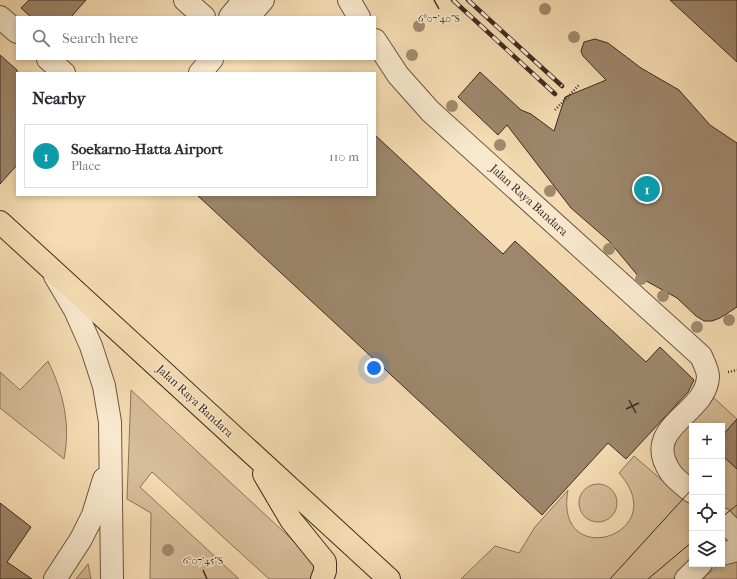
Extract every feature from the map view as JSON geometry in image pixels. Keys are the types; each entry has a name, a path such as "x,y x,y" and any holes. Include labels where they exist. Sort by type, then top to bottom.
{"main road":[{"name":"Jalan Raya Bandara","path":"0,222 389,579"},
{"path":"253,454 291,520 325,562 325,571 322,579"}],"street":[{"path":"185,0 203,16"},
{"path":"231,16 244,0"},
{"path":"249,16 263,0"},
{"path":"349,0 358,16"},
{"path":"0,18 16,31"},
{"name":"Jalan Raya Bandara","path":"376,42 398,75 430,111 702,356 708,375 702,395 666,436 663,453 672,474 689,489"},
{"path":"49,60 63,72"},
{"path":"201,72 211,60"},
{"path":"50,267 75,310 91,346 104,386 110,422 112,579"},
{"path":"55,579 82,538 93,516 102,490 110,453"},
{"path":"725,522 737,534"},
{"path":"725,553 737,550"},
{"path":"686,579 698,567"}],"path":[{"path":"555,110 579,85"}],"shaded area":[{"path":"48,361 58,384 64,408 67,433 64,459 0,408 0,372 20,390"},
{"path":"131,390 313,559 318,565 314,579 269,579 152,472 140,487 239,579 150,579 151,513 127,499"},
{"path":"714,398 737,419 725,433 725,423 689,423"},
{"path":"689,423 689,482 672,455 678,438"},
{"path":"634,456 689,503 689,561 673,579 461,579 495,546 519,553 535,527 568,490 568,516 578,531 592,537 609,536 624,528 633,513 632,495 619,473"},
{"path":"725,458 737,469 737,529 725,518"},
{"path":"594,484 602,484 612,489 616,496 616,510 612,517 602,522 594,522 584,517 582,514 579,507 579,499 584,489 587,487"},
{"path":"737,560 737,579 703,579 716,567 725,567 725,563"},
{"path":"88,564 91,579 76,579"}],"building":[{"path":"29,0 86,0 72,16 30,16 21,8"},
{"path":"670,0 737,0 737,62"},
{"path":"595,39 608,43 641,68 679,90 710,125 737,143 737,307 720,318 712,321 704,321 696,316 677,298 639,277 609,241 571,208 507,125 498,135 458,97 480,72 521,110 531,114 554,131 565,97 606,80 583,56 581,51 584,42"},
{"path":"0,55 17,70 17,72 16,166 0,184"},
{"path":"376,136 503,254 515,241 646,362 660,347 694,380 688,392 626,459 608,443 542,515 198,196 376,196"},
{"path":"737,419 737,469 725,458 725,433"},
{"path":"0,503 31,527 7,562 32,579 0,579"}],"tram line":[{"path":"610,579 689,492"},
{"path":"725,515 737,505"},
{"path":"648,579 689,545"}],"railway":[{"path":"453,0 555,94"},
{"path":"468,0 562,86"}],"place":[{"name":"Soekarno-Hatta Airport","path":"647,189"}]}
